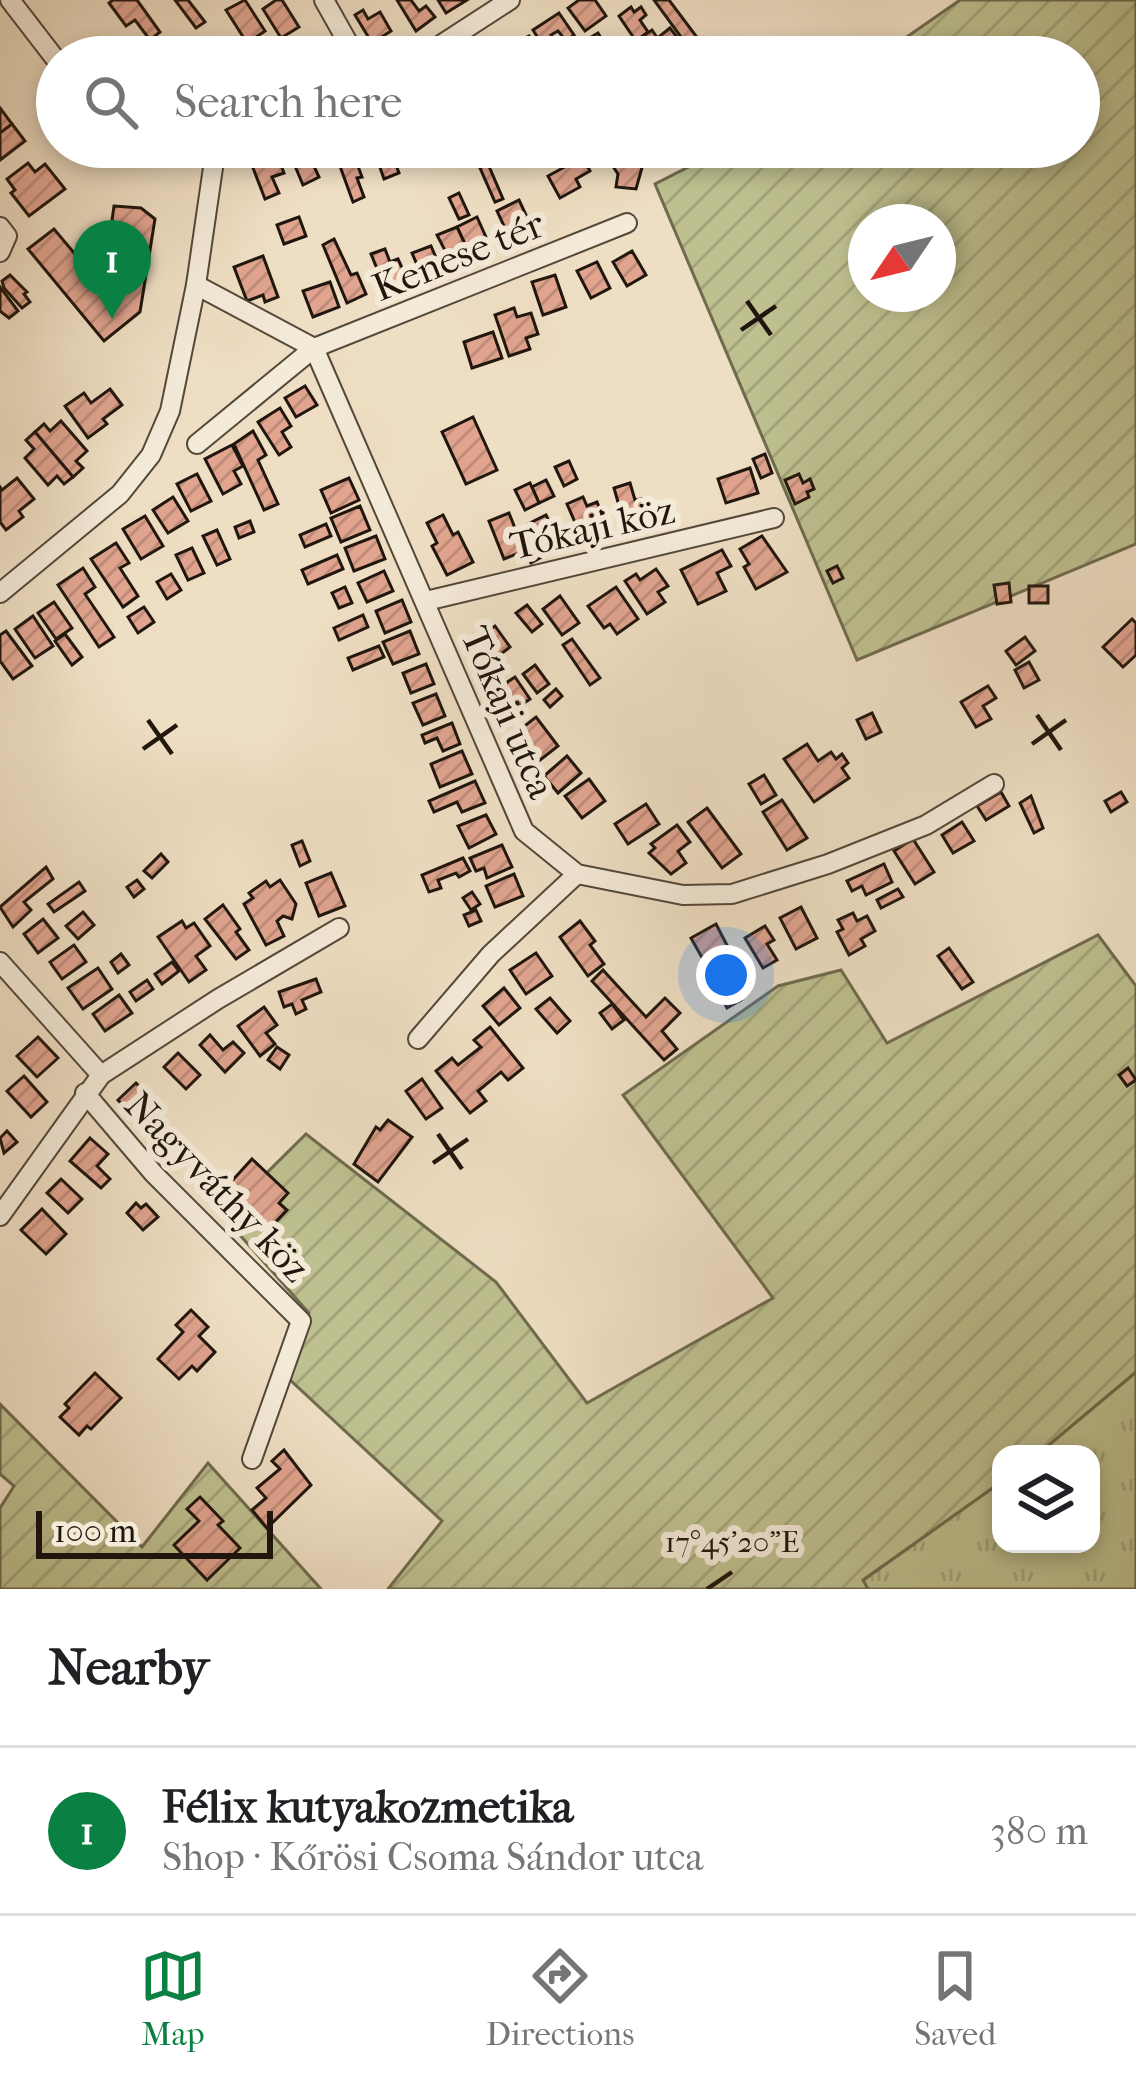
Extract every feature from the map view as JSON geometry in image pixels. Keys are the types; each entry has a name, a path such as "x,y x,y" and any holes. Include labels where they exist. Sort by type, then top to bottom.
{"street":[{"path":"10,0 38,36"},
{"path":"324,0 344,36"},
{"path":"454,36 509,0"},
{"path":"0,593 120,494 152,455 170,411 196,285 213,168"},
{"name":"Kenese tér","path":"197,444 314,348 628,224"},
{"path":"0,227 7,236 0,252"},
{"path":"196,285 314,348"},
{"name":"Tókaji utca","path":"314,348 524,831 577,874 683,895 732,894 828,864 926,825 994,784"},
{"name":"Tókaji köz","path":"426,601 774,518"},
{"path":"418,1039 490,954 577,874"},
{"path":"0,1216 100,1075 218,998 339,928"},
{"path":"0,962 100,1075"},
{"name":"Nagyváthy köz","path":"86,1094 154,1174 301,1321 252,1459"}],"green space":[{"path":"960,0 1136,0 1136,544 857,660 655,184 687,168 1100,168 1100,36 908,36"},
{"path":"1098,935 1136,986 1136,1372 1049,1445 992,1445 992,1488 863,1580 868,1589 388,1589 442,1521 288,1378 309,1313 223,1216 306,1134 496,1282 587,1403 773,1298 623,1095 778,986 841,970 887,1043"},
{"path":"1136,1372 1136,1589 868,1589 862,1581 992,1488 992,1553 1100,1553 1100,1445 1049,1445"},
{"path":"0,1404 142,1547 208,1463 321,1589 0,1589 0,1508 14,1486 0,1474"}],"building":[{"path":"137,0 160,32 147,36 135,20 126,26 109,3"},
{"path":"175,0 188,0 205,22 196,28"},
{"path":"245,0 265,31 243,36 226,10"},
{"path":"282,0 299,27 280,36 263,9"},
{"path":"397,0 411,0 419,11 426,6 435,17 416,31"},
{"path":"438,0 467,0 446,13"},
{"path":"579,0 595,0 606,16 585,31 568,8"},
{"path":"654,0 669,0 696,36 680,36"},
{"path":"631,7 634,12 641,7 646,15 640,20 648,32 633,36 619,16"},
{"path":"363,10 368,19 380,12 391,31 368,36 355,15"},
{"path":"559,13 574,35 562,36 558,31 537,36 533,30"},
{"path":"0,108 12,124 0,133"},
{"path":"12,124 25,141 0,160 0,133"},
{"path":"28,163 35,172 48,168 65,189 29,216 11,193 15,190 7,179"},
{"path":"253,168 282,168 284,173 272,177 279,193 265,199"},
{"path":"296,168 315,168 319,177 303,185"},
{"path":"341,168 359,168 362,177 357,178 364,197 353,202"},
{"path":"380,168 397,168 399,173 384,179"},
{"path":"480,168 490,168 503,199 495,202"},
{"path":"563,168 590,171 576,179 580,187 560,198 548,176"},
{"path":"614,168 642,168 636,189 616,187"},
{"path":"459,193 469,215 459,219 449,198"},
{"path":"519,200 533,230 511,241 497,211"},
{"path":"114,206 141,208 155,219 140,312 104,341 28,249 54,229 80,260 105,270"},
{"path":"299,217 306,236 284,244 277,225"},
{"path":"477,217 490,246 470,255 457,227"},
{"path":"457,227 470,255 452,264 437,235"},
{"path":"334,239 366,294 347,303 323,245"},
{"path":"431,246 440,267 421,274 412,253"},
{"path":"385,249 390,262 398,259 407,279 385,288 371,254"},
{"path":"632,251 646,275 627,286 613,262"},
{"path":"263,256 278,297 265,302 263,295 247,301 234,267"},
{"path":"597,262 610,288 591,298 577,271"},
{"path":"10,275 27,292 30,302 22,308 4,288 2,281"},
{"path":"555,275 566,307 543,315 532,282"},
{"path":"330,282 339,307 313,317 303,291"},
{"path":"0,287 18,311 9,318 0,311"},
{"path":"514,308 517,317 531,313 538,334 526,338 530,349 509,356 495,315"},
{"path":"493,332 502,358 472,368 464,342"},
{"path":"305,386 317,405 296,417 285,398"},
{"path":"110,389 122,405 88,438 65,406 84,393 91,403"},
{"path":"280,408 291,426 282,432 291,447 279,455 258,422"},
{"path":"473,417 497,470 466,484 442,432"},
{"path":"61,421 87,451 76,461 83,468 73,477 35,432 44,424 50,431"},
{"path":"253,431 266,455 258,460 278,504 264,510 234,444"},
{"path":"35,432 73,477 64,484 57,476 48,485 25,458 34,449 26,440"},
{"path":"232,445 243,466 234,471 241,484 223,494 205,459"},
{"path":"765,454 772,473 761,478 753,459"},
{"path":"569,461 577,479 564,486 555,467"},
{"path":"750,468 758,493 726,503 718,479"},
{"path":"197,474 211,501 191,511 177,484"},
{"path":"799,474 803,483 810,479 814,489 795,504 785,480"},
{"path":"17,478 34,499 19,511 23,517 6,530 0,522 0,487"},
{"path":"349,478 359,500 331,513 321,490"},
{"path":"546,480 554,496 539,503 532,487"},
{"path":"530,483 539,503 525,510 515,490"},
{"path":"630,483 645,513 623,520 614,488"},
{"path":"173,497 188,521 168,533 153,510"},
{"path":"583,497 587,506 597,502 603,517 592,522 595,530 581,536 567,504"},
{"path":"360,506 370,530 341,542 331,518"},
{"path":"509,513 524,551 504,559 489,521"},
{"path":"443,515 473,562 447,575 427,523"},
{"path":"546,515 561,545 542,554 528,524"},
{"path":"145,516 163,546 141,559 123,529"},
{"path":"250,521 254,532 239,538 235,527"},
{"path":"326,524 331,536 305,547 300,535"},
{"path":"217,530 230,559 217,565 203,536"},
{"path":"376,536 385,559 354,571 345,548"},
{"path":"762,536 787,572 756,589 740,549"},
{"path":"116,543 129,563 120,568 138,596 123,607 91,559"},
{"path":"534,546 540,558 531,563 525,551"},
{"path":"192,548 204,573 188,580 176,555"},
{"path":"722,550 731,566 717,573 726,591 698,604 681,570"},
{"path":"337,555 343,569 308,584 302,570"},
{"path":"837,566 843,578 833,583 827,571"},
{"path":"83,568 95,587 85,594 114,637 99,647 58,585"},
{"path":"656,569 668,586 658,592 665,602 647,614 625,581 636,574 640,580"},
{"path":"384,571 393,591 367,602 358,583"},
{"path":"171,574 181,590 167,599 157,582"},
{"path":"1009,583 1011,602 997,604 994,585"},
{"path":"1029,586 1048,586 1048,603 1029,603"},
{"path":"345,587 352,603 339,608 332,593"},
{"path":"616,587 638,619 617,634 610,624 604,628 588,606"},
{"path":"560,596 579,623 562,635 543,609"},
{"path":"402,600 411,622 385,633 376,611"},
{"path":"54,602 72,628 56,639 38,613"},
{"path":"527,605 542,624 532,632 516,613"},
{"path":"144,607 154,622 138,633 128,617"},
{"path":"363,615 368,627 339,640 334,628"},
{"path":"33,616 53,646 35,658 15,629"},
{"path":"1132,619 1136,655 1123,667 1103,647"},
{"path":"495,626 510,647 489,663 473,641"},
{"path":"6,631 32,666 13,679 0,661 0,635"},
{"path":"410,631 419,654 393,664 383,642"},
{"path":"65,634 82,657 72,665 55,641"},
{"path":"1025,637 1035,651 1016,665 1006,651"},
{"path":"572,639 600,678 590,685 563,645"},
{"path":"379,646 384,657 353,670 348,658"},
{"path":"1029,662 1039,680 1024,688 1015,670"},
{"path":"426,664 434,684 411,693 403,673"},
{"path":"535,665 549,684 537,693 523,674"},
{"path":"515,677 530,699 509,713 494,691"},
{"path":"988,686 996,698 983,706 991,719 976,727 961,702"},
{"path":"556,689 562,696 550,707 544,700"},
{"path":"436,694 445,716 423,725 413,703"},
{"path":"872,713 881,732 866,739 857,720"},
{"path":"536,717 558,746 535,764 513,735"},
{"path":"452,723 460,744 443,751 437,738 425,743 422,735"},
{"path":"807,744 818,761 831,752 836,759 842,754 848,763 842,768 849,778 814,802 784,759"},
{"path":"462,751 472,774 440,787 431,764"},
{"path":"567,756 581,773 558,793 544,776"},
{"path":"764,775 776,795 761,804 749,784"},
{"path":"589,779 605,801 582,818 565,796"},
{"path":"475,781 485,803 462,812 457,802 434,812 429,801"},
{"path":"1001,792 1009,806 986,820 977,806"},
{"path":"1121,792 1127,802 1111,812 1105,801"},
{"path":"1031,796 1043,828 1034,833 1020,803"},
{"path":"782,800 807,838 787,850 763,812"},
{"path":"646,804 659,824 628,844 615,824"},
{"path":"707,808 741,854 722,868 688,822"},
{"path":"486,815 496,834 469,848 458,826"},
{"path":"962,822 974,841 953,853 942,835"},
{"path":"677,825 690,842 678,851 686,863 671,874 649,853 655,848 651,844"},
{"path":"913,839 934,872 915,884 894,851"},
{"path":"302,841 310,861 300,866 292,845"},
{"path":"502,845 512,867 487,878 484,868 476,871 470,858"},
{"path":"161,854 168,862 152,878 144,871"},
{"path":"463,858 470,871 438,880 441,888 429,892 422,875"},
{"path":"884,864 892,882 866,895 862,886 852,891 847,881"},
{"path":"46,867 53,879 24,902 31,910 13,927 0,907"},
{"path":"331,873 345,906 319,916 306,883"},
{"path":"514,874 523,896 495,907 486,886"},
{"path":"137,880 144,889 134,897 127,887"},
{"path":"280,880 296,904 292,919 283,916 277,921 284,936 266,945 244,904 253,898 249,893 266,881 270,887"},
{"path":"79,882 85,891 54,912 48,904"},
{"path":"898,889 903,897 881,908 877,900"},
{"path":"472,892 480,904 471,910 463,898"},
{"path":"223,905 249,950 236,959 205,919"},
{"path":"801,907 817,938 796,949 780,918"},
{"path":"476,910 481,921 469,926 464,915"},
{"path":"83,912 94,925 78,939 66,926"},
{"path":"853,913 857,921 867,916 875,931 861,939 865,946 849,955 837,932 843,929 838,920"},
{"path":"43,919 58,938 38,953 24,934"},
{"path":"182,921 186,928 194,923 210,946 196,956 206,970 189,982 158,937"},
{"path":"580,921 604,964 588,976 560,937"},
{"path":"716,924 733,957 709,970 691,938"},
{"path":"765,926 774,940 767,944 777,960 763,968 745,938"},
{"path":"74,945 86,962 62,979 50,962"},
{"path":"949,948 973,982 962,989 938,956"},
{"path":"536,953 552,976 526,994 510,970"},
{"path":"121,954 129,965 118,973 111,962"},
{"path":"172,962 179,971 162,984 155,974"},
{"path":"98,968 112,989 83,1009 68,988"},
{"path":"603,970 646,1017 665,998 680,1013 662,1031 677,1049 664,1060 592,981"},
{"path":"316,979 321,992 302,1000 306,1009 296,1014 292,1004 284,1007 279,992"},
{"path":"147,980 153,989 136,1001 130,992"},
{"path":"504,988 520,1008 499,1025 483,1006"},
{"path":"735,991 741,1000 727,1008 722,998"},
{"path":"119,995 132,1013 105,1031 93,1014"},
{"path":"550,998 570,1021 557,1033 536,1009"},
{"path":"612,1004 624,1020 612,1029 600,1013"},
{"path":"264,1007 277,1025 266,1033 275,1044 260,1056 238,1026"},
{"path":"490,1027 523,1068 508,1080 501,1072 478,1091 486,1101 470,1113 436,1071 452,1058 458,1065 481,1047 474,1040"},
{"path":"210,1035 223,1050 233,1042 244,1053 225,1072 200,1045"},
{"path":"38,1037 58,1058 37,1077 17,1056"},
{"path":"277,1047 289,1055 280,1069 268,1060"},
{"path":"178,1053 200,1075 186,1089 164,1067"},
{"path":"1128,1068 1136,1080 1127,1086 1119,1075"},
{"path":"24,1076 47,1102 31,1117 7,1091"},
{"path":"422,1079 442,1108 426,1119 406,1091"},
{"path":"136,1083 153,1100 134,1118 118,1100"},
{"path":"388,1120 412,1137 378,1182 354,1164 376,1127 380,1130"},
{"path":"7,1131 17,1142 4,1153 0,1138"},
{"path":"90,1138 108,1154 97,1166 110,1179 101,1188 70,1161"},
{"path":"252,1159 288,1193 279,1203 287,1210 270,1228 263,1220 256,1227 242,1214 239,1217 220,1194"},
{"path":"61,1179 82,1199 68,1213 47,1193"},
{"path":"136,1203 141,1208 146,1204 158,1217 143,1230 127,1213"},
{"path":"42,1209 66,1234 46,1254 21,1230"},
{"path":"191,1310 208,1327 199,1336 215,1352 197,1371 192,1366 179,1379 158,1359 183,1332 176,1325"},
{"path":"95,1373 121,1398 79,1435 60,1417 69,1408 65,1404"},
{"path":"284,1450 311,1485 267,1528 252,1510 266,1498 257,1488 280,1469 272,1461"},
{"path":"200,1497 240,1548 207,1580 174,1545 199,1521 187,1509"}],"place":[{"name":"Félix kutyakozmetika","path":"112,319"}]}
